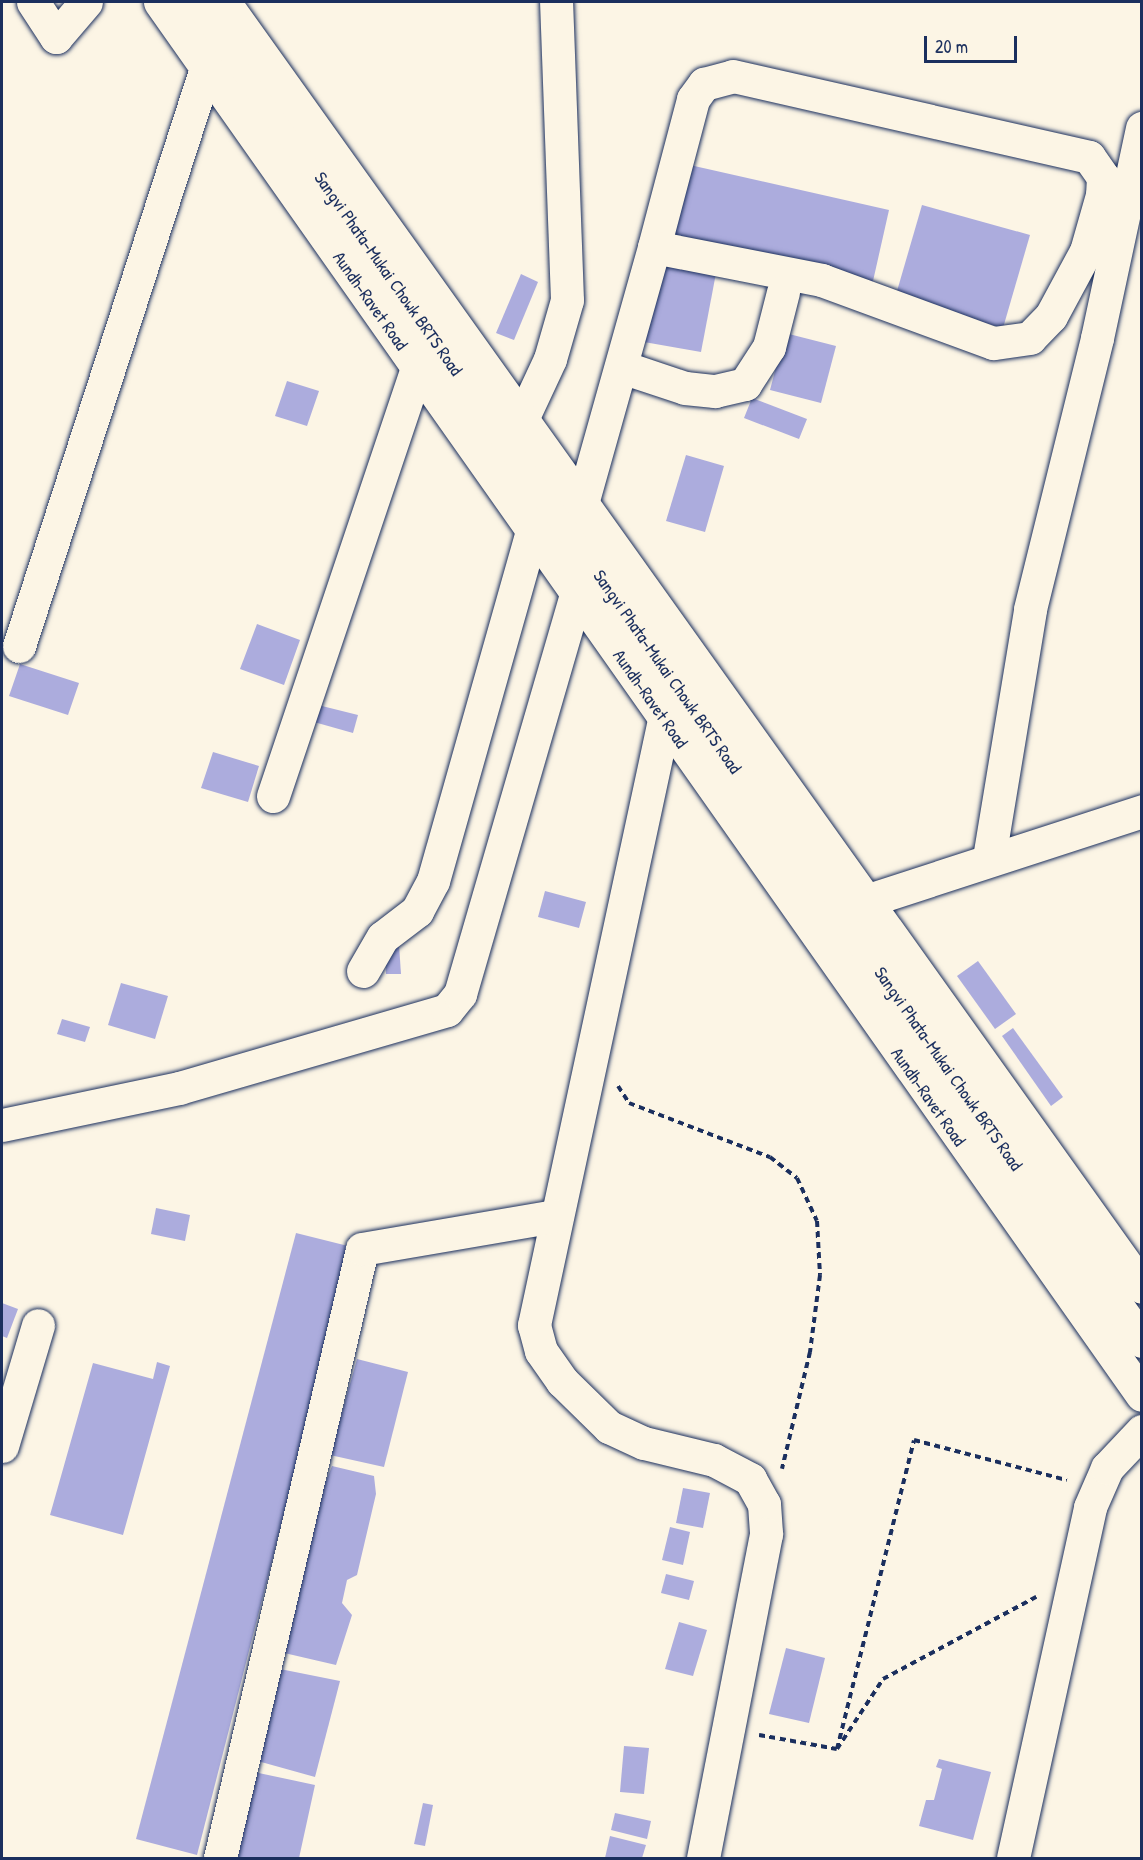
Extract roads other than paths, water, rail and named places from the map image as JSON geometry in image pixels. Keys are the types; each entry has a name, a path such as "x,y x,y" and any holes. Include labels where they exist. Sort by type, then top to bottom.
{"main road":[{"path":"33,2 56,37 86,2"},
{"name":"Aundh-Ravet Road","path":"159,2 664,720 822,917 1142,1395"},
{"name":"Sangvi Phata-Mukai Chowk BRTS Road","path":"195,2 822,917 1142,1341"},
{"path":"224,2 868,897 1142,1287"},
{"path":"523,417 550,358 567,300 556,2"},
{"path":"19,646 206,68"},
{"path":"583,500 622,367 693,99 704,84 720,77 1076,152 1089,157 1102,177 1086,251 1051,316 1030,338 993,343 822,279 654,247"},
{"path":"989,858 1030,609 1097,338 1142,128"},
{"path":"622,367 685,388 715,391 745,384 769,347 783,292"},
{"path":"273,796 417,368"},
{"path":"363,971 383,937 417,911 433,881 532,532"},
{"path":"2,1125 179,1088 447,1010 460,994 576,594"},
{"path":"664,720 555,1216 534,1324 541,1351 562,1381 609,1427 644,1443 714,1460 750,1479 764,1504 766,1534 703,1858"},
{"path":"822,917 868,897 1142,812"},
{"path":"220,1858 362,1249 555,1216"},
{"path":"2,1446 38,1325"},
{"path":"1013,1858 1073,1577 1098,1488 1107,1468 1142,1431"}]}
